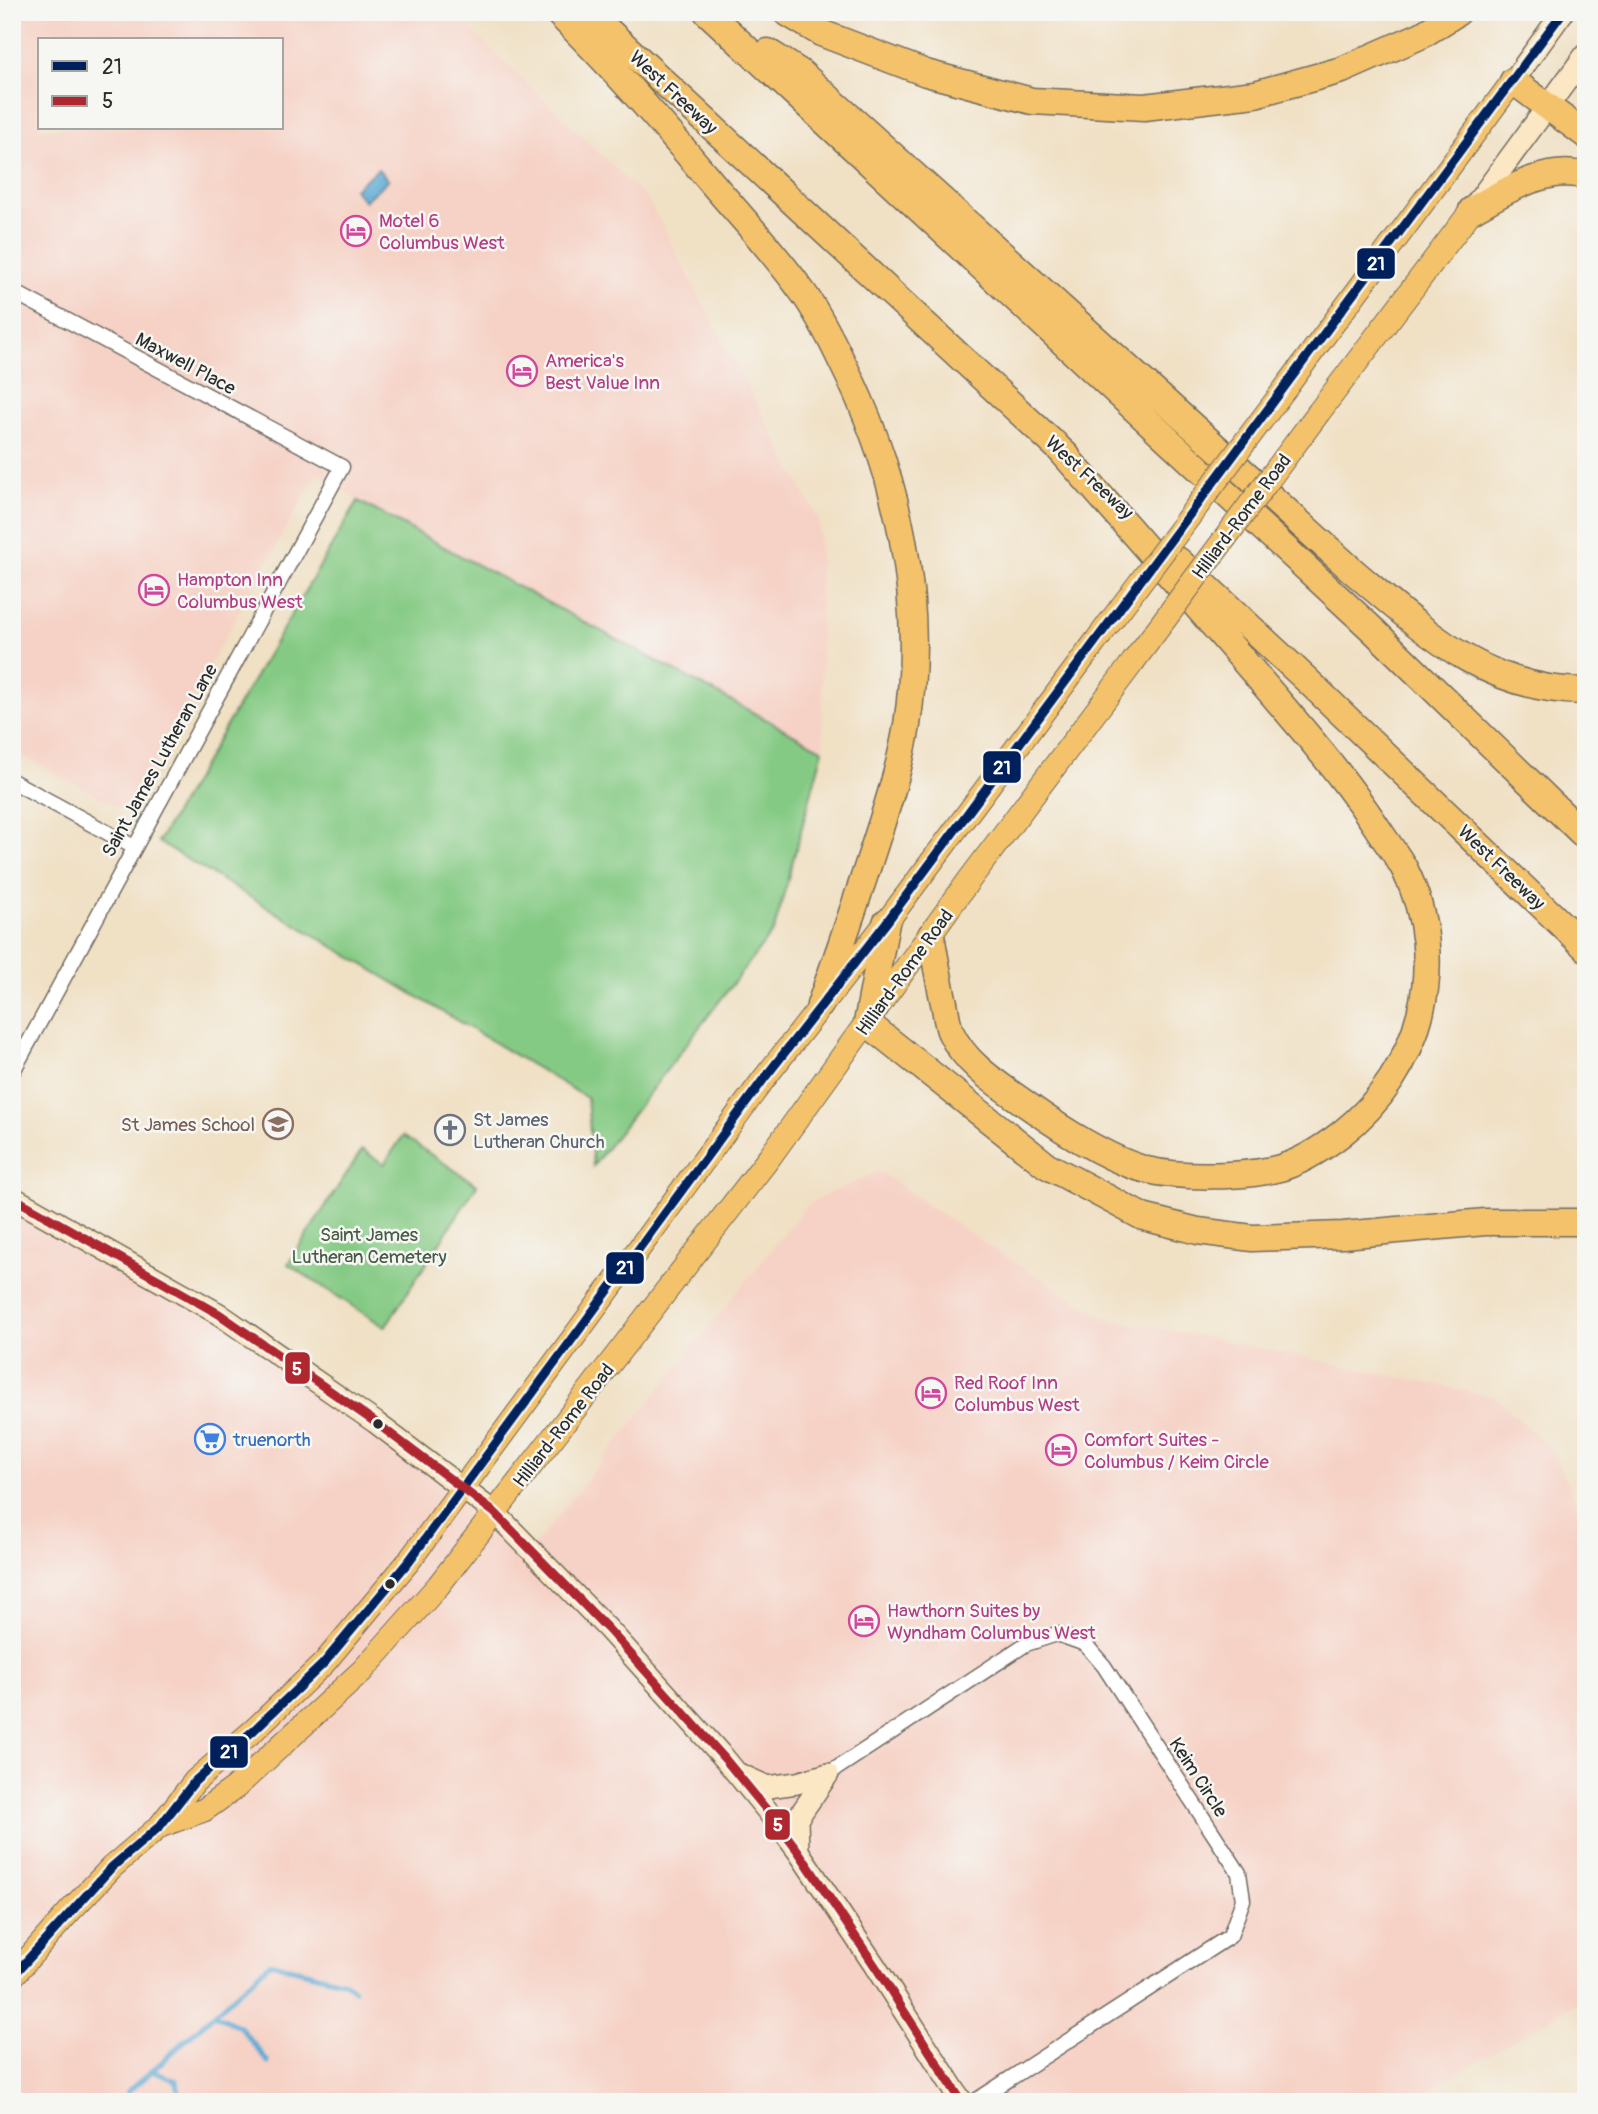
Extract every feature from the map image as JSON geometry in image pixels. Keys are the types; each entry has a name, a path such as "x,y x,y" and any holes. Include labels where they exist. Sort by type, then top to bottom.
{"highway":[{"path":"557,12 602,56 663,124 800,288 830,337 855,387 881,454 900,518 912,611 906,726 889,801 820,1005"},
{"name":"West Freeway","path":"588,12 1308,681 1586,948"},
{"path":"786,12 821,33 926,73 1032,101 1144,107 1255,94 1342,69 1422,35 1458,12"},
{"path":"712,17 801,73 1424,631 1475,663 1516,682 1565,691 1586,691"},
{"path":"712,17 1374,631 1586,837"},
{"path":"1513,80 1586,135"},
{"path":"1472,210 1531,181 1551,175 1586,176"},
{"path":"931,934 950,1030 966,1056 990,1079 1048,1120 1122,1161 1148,1170 1238,1174 1281,1167 1326,1145 1357,1121 1383,1092 1405,1058 1421,1019 1427,982 1425,944 1420,908 1405,869 1364,807 1324,754 1054,443"},
{"path":"886,923 867,1023 1046,1165 1143,1217 1198,1231 1252,1238 1343,1235 1485,1223 1586,1222"}],"main road":[{"name":"Hilliard-Rome Road","path":"12,1976 112,1867 160,1826 195,1781 254,1730 324,1662 409,1560 763,1080 886,923 1563,12"},
{"name":"Hilliard-Rome Road","path":"160,1826 204,1810 236,1787 362,1671 439,1586 769,1158 931,934 1586,54"},
{"path":"12,1197 219,1314 375,1422 495,1513 608,1629 737,1773 798,1851 962,2102"},
{"path":"737,1773 768,1787 797,1783 828,1774"},
{"path":"798,1851 796,1819 828,1774"}],"street":[{"name":"Maxwell Place","path":"12,292 342,467"},
{"name":"Saint James Lutheran Lane","path":"12,1073 342,467"},
{"path":"12,781 134,848"},
{"name":"Keim Circle","path":"828,1774 1026,1644 1057,1634 1085,1644 1104,1666 1238,1873 1243,1900 1230,1936 975,2102"}],"shaded area":[{"path":"12,12 453,12 648,200 819,520 823,750 358,501 317,473 127,812 12,750"},
{"path":"879,1171 976,1238 1106,1319 1496,1397 1552,1450 1586,1523 1586,1619 1579,1734 1586,1744 1586,1998 1409,2102 12,2102 12,1197 219,1314 532,1548 808,1204"}],"green space":[{"path":"358,501 823,750 774,930 593,1166 587,1098 158,842"},
{"name":"Saint James Lutheran Cemetery","path":"403,1136 477,1185 385,1327 288,1264 362,1150 384,1164"}],"water":[{"path":"378,169 388,180 364,201 354,189"}],"waterway":[{"path":"214,2014 270,1963 345,1982 354,1990"},
{"path":"152,2071 214,2014 240,2027 268,2062"},
{"path":"127,2092 152,2071 177,2081 180,2102"}],"transit line":[{"name":"21","path":"12,1977 112,1867 160,1826 195,1781 254,1730 324,1663 409,1561 763,1080 886,923 1563,12"},
{"name":"5","path":"12,1197 219,1314 375,1422 495,1513 608,1629 725,1759 770,1814 877,1969 962,2102"}],"place":[{"name":"Motel 6 Columbus West","path":"356,231"},
{"name":"America's Best Value Inn","path":"522,371"},
{"name":"Hampton Inn Columbus West","path":"154,590"},
{"name":"St James School","path":"278,1124"},
{"name":"St James Lutheran Church","path":"450,1130"},
{"name":"Red Roof Inn Columbus West","path":"931,1393"},
{"name":"truenorth","path":"210,1439"},
{"name":"Comfort Suites - Columbus / Keim Circle","path":"1061,1450"},
{"name":"Hawthorn Suites by Wyndham Columbus West","path":"864,1621"}]}
